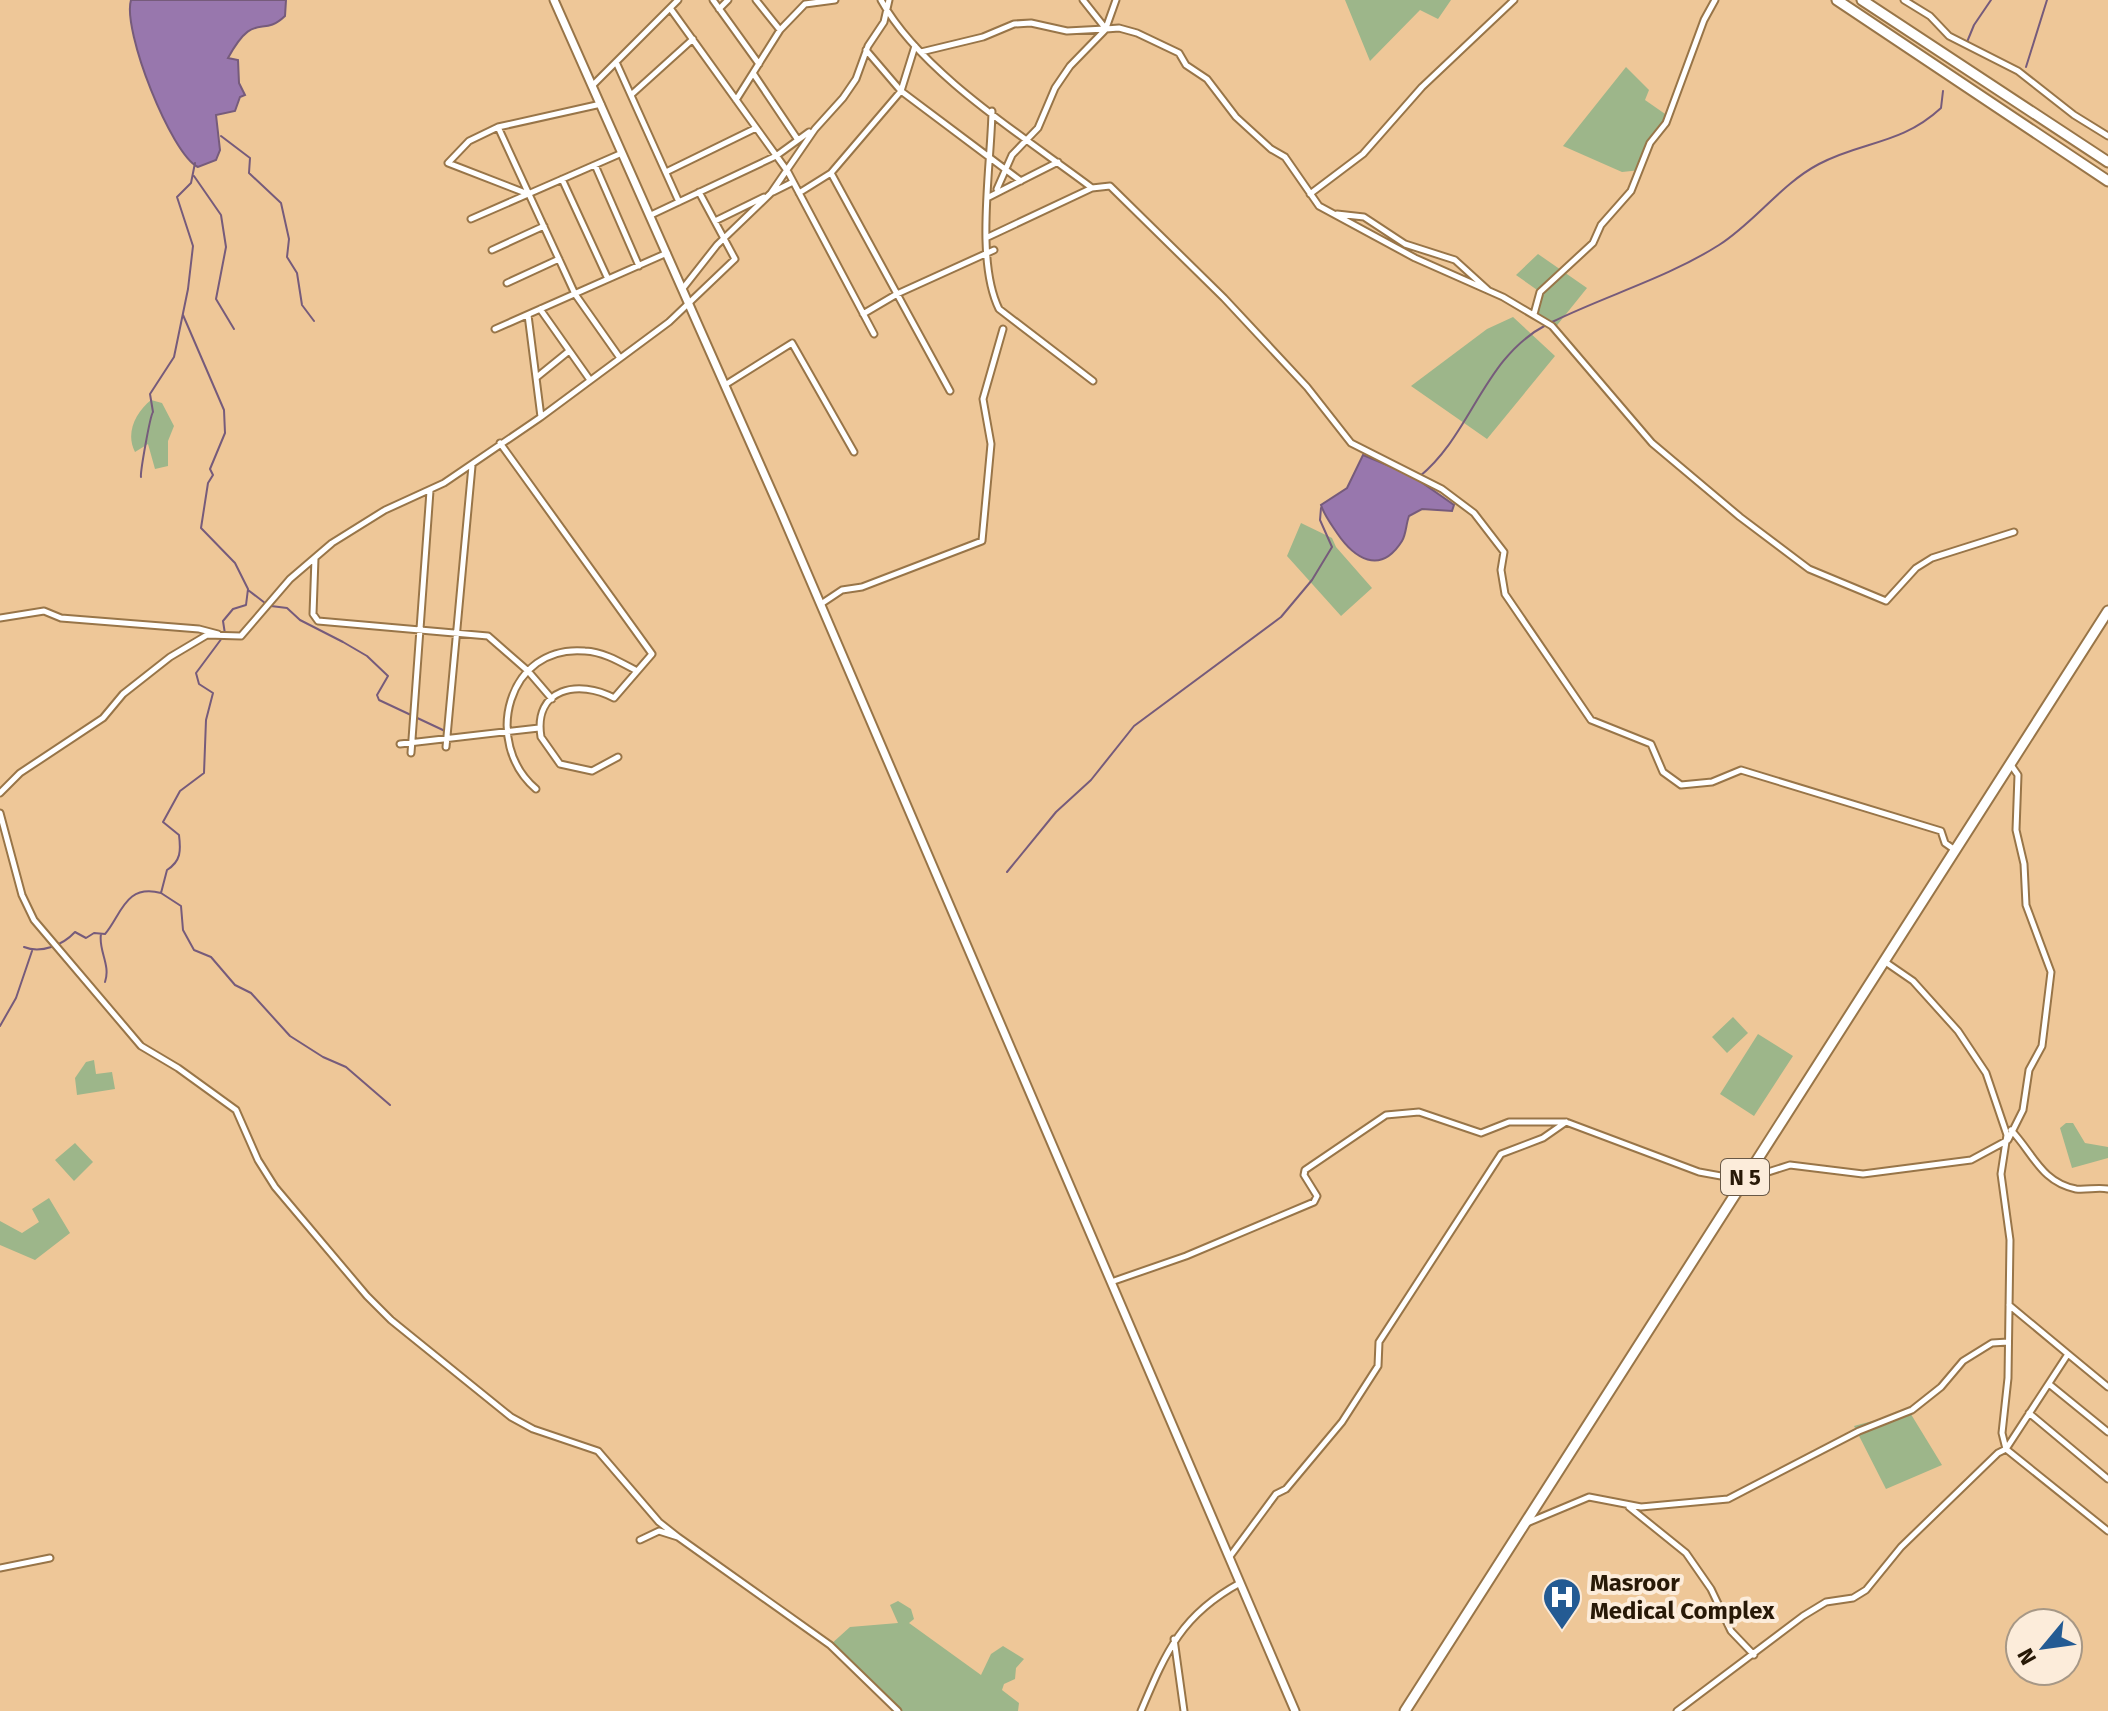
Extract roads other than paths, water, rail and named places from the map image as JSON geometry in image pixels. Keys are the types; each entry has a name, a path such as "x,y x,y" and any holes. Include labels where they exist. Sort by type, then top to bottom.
{"highway":[{"path":"1837,0 2108,181"},
{"path":"1862,0 2108,162"},
{"name":"N 5","path":"1405,1711 2108,611"},
{"name":"N 5","path":"2088,645 2108,618"}],"street":[{"path":"554,0 684,287 1114,1281 1295,1711"},
{"path":"593,85 678,0"},
{"path":"713,0 759,64"},
{"path":"719,9 728,0"},
{"path":"756,0 780,30"},
{"path":"736,100 780,30 804,2 835,0"},
{"path":"881,0 920,52 1092,188"},
{"path":"684,287 724,238 770,194 815,129 856,79 866,50 888,12 889,0"},
{"path":"1083,0 1106,29"},
{"path":"997,189 1015,151 1028,140 1045,115 1060,79 1106,29 1116,0"},
{"path":"1310,194 1363,154 1422,87 1514,0"},
{"path":"1534,315 1540,292 1593,243 1601,225 1631,191 1650,143 1666,123 1704,20 1715,0"},
{"path":"1904,0 1930,16 1949,36 2018,71 2074,115 2108,136"},
{"path":"670,8 788,172 874,334"},
{"path":"920,52 983,37 1014,24 1031,23 1067,31 1119,28 1179,53 1236,117 1271,149 1285,157 1319,206 1415,258 1534,315 1567,341 1662,451 1740,517 1815,572 1886,601 1916,568 1932,558 2014,532"},
{"path":"631,95 693,39"},
{"path":"799,193 831,173 901,91 915,46"},
{"path":"866,50 901,91 1021,181"},
{"path":"616,62 679,202"},
{"path":"753,73 798,140"},
{"path":"529,194 448,163 469,141 498,127 601,103"},
{"path":"992,111 988,237 993,294 999,309 1093,381"},
{"path":"498,127 575,294 620,358"},
{"path":"666,172 756,128"},
{"path":"651,215 776,156 815,129"},
{"path":"471,219 623,153"},
{"path":"989,197 1058,162"},
{"path":"595,165 639,266"},
{"path":"831,173 950,391"},
{"path":"562,179 608,279"},
{"path":"715,221 793,182"},
{"path":"988,237 1092,188 1110,186 1214,287 1307,387 1351,443 1442,489 1484,524 1504,552 1501,570 1505,594 1591,720 1651,744 1663,772 1681,785 1712,782 1741,770 1941,831 1945,843 1955,851"},
{"path":"0,618 48,611 61,618 199,629 241,636 266,604 315,558 385,510 430,490 473,465 691,304 735,259 699,192"},
{"path":"1331,213 1364,217 1405,244 1455,260 1489,291"},
{"path":"492,250 544,226"},
{"path":"863,314 897,294 991,251"},
{"path":"495,329 668,253"},
{"path":"507,283 559,259"},
{"path":"540,309 590,380"},
{"path":"528,315 541,417"},
{"path":"821,604 842,590 862,587 982,541 991,444 983,399 1003,329"},
{"path":"725,385 792,343 854,452"},
{"path":"536,377 569,351"},
{"path":"500,443 652,654 614,698 592,688 568,688 552,699 539,728 545,748 567,768 592,771 618,757"},
{"path":"446,747 473,465"},
{"path":"411,753 430,490"},
{"path":"315,558 313,614 318,621 488,636 528,671 552,699"},
{"path":"0,793 20,773 103,718 123,694 159,665 207,635 219,634"},
{"path":"536,789 519,771 506,732 505,715 528,671 554,655 583,650 611,657 637,671"},
{"path":"400,744 539,728"},
{"path":"2011,765 2018,775 2016,830 2024,864 2026,905 2051,972 2042,1046 2029,1070 2023,1110 2008,1140 2001,1174 2010,1240 2003,1419 2006,1449 2108,1531"},
{"path":"0,813 22,895 34,920 141,1046 178,1068 236,1110 258,1160 275,1187 367,1296 391,1320 511,1417 533,1429 598,1451 659,1522 830,1645 898,1711"},
{"path":"1884,961 1913,981 1958,1031 1986,1073 2008,1140"},
{"path":"1114,1281 1186,1256 1314,1202 1317,1196 1304,1175 1305,1170 1383,1116 1419,1112 1481,1133 1509,1122 1566,1122 1593,1129 1687,1168 1743,1180 1790,1165 1863,1174 1971,1160 2008,1140"},
{"path":"1231,1555 1276,1494 1286,1489 1342,1422 1378,1366 1379,1342 1501,1154 1543,1138 1566,1122"},
{"path":"2004,1126 2012,1130 2040,1170 2057,1183 2078,1189 2108,1189"},
{"path":"2008,1304 2108,1387"},
{"path":"1524,1524 1589,1497 1629,1506 1728,1499 1867,1427 1912,1410 1941,1387 1963,1361 1992,1343 2008,1342"},
{"path":"1677,1711 1734,1665 1754,1655 1826,1602 1853,1598 1866,1590 1901,1547 1998,1453 2006,1449 2068,1354"},
{"path":"2049,1384 2108,1432"},
{"path":"2029,1413 2108,1479"},
{"path":"1629,1506 1686,1553 1711,1589 1731,1631 1754,1655"},
{"path":"640,1540 659,1531 678,1537"},
{"path":"0,1568 50,1558"},
{"path":"1141,1711 1174,1638 1203,1606 1242,1581"},
{"path":"1174,1638 1184,1711"}],"waterway":[{"path":"1967,42 1991,0"},
{"path":"2026,67 2047,0"},
{"path":"1552,322 1699,257 1732,236 1805,172 1835,157 1896,136 1926,120 1941,108 1943,91"},
{"path":"221,136 250,158 249,173 281,203 289,239 287,257 297,273 302,305 314,321"},
{"path":"141,477 153,412 150,394 174,357 188,289 193,246 177,197 191,183 195,163"},
{"path":"194,176 221,215 226,247 216,299 234,329"},
{"path":"24,947 51,947 75,932 86,938 94,933 105,934 132,897 149,891 161,893 167,870 177,859 180,846 179,835 163,822 180,791 204,773 206,720 213,693 199,684 196,673 225,634 223,621 233,609 246,605 248,589 235,563 201,528 208,483 213,475 210,469 225,433 224,410 183,315"},
{"path":"1419,477 1452,440 1507,357 1525,339 1546,325"},
{"path":"1007,872 1056,812 1091,780 1134,726 1281,617 1312,580 1332,547 1320,520 1321,508"},
{"path":"248,590 265,603"},
{"path":"271,606 287,608 300,620 367,656 388,676 377,695 379,700 445,731"},
{"path":"161,893 181,906 183,930 194,950 211,957 235,985 251,993 290,1036 346,1067 390,1105"},
{"path":"101,934 105,982"},
{"path":"0,1026 16,998 32,951"}],"place":[{"name":"Masroor Medical Complex","path":"1562,1631"}]}
